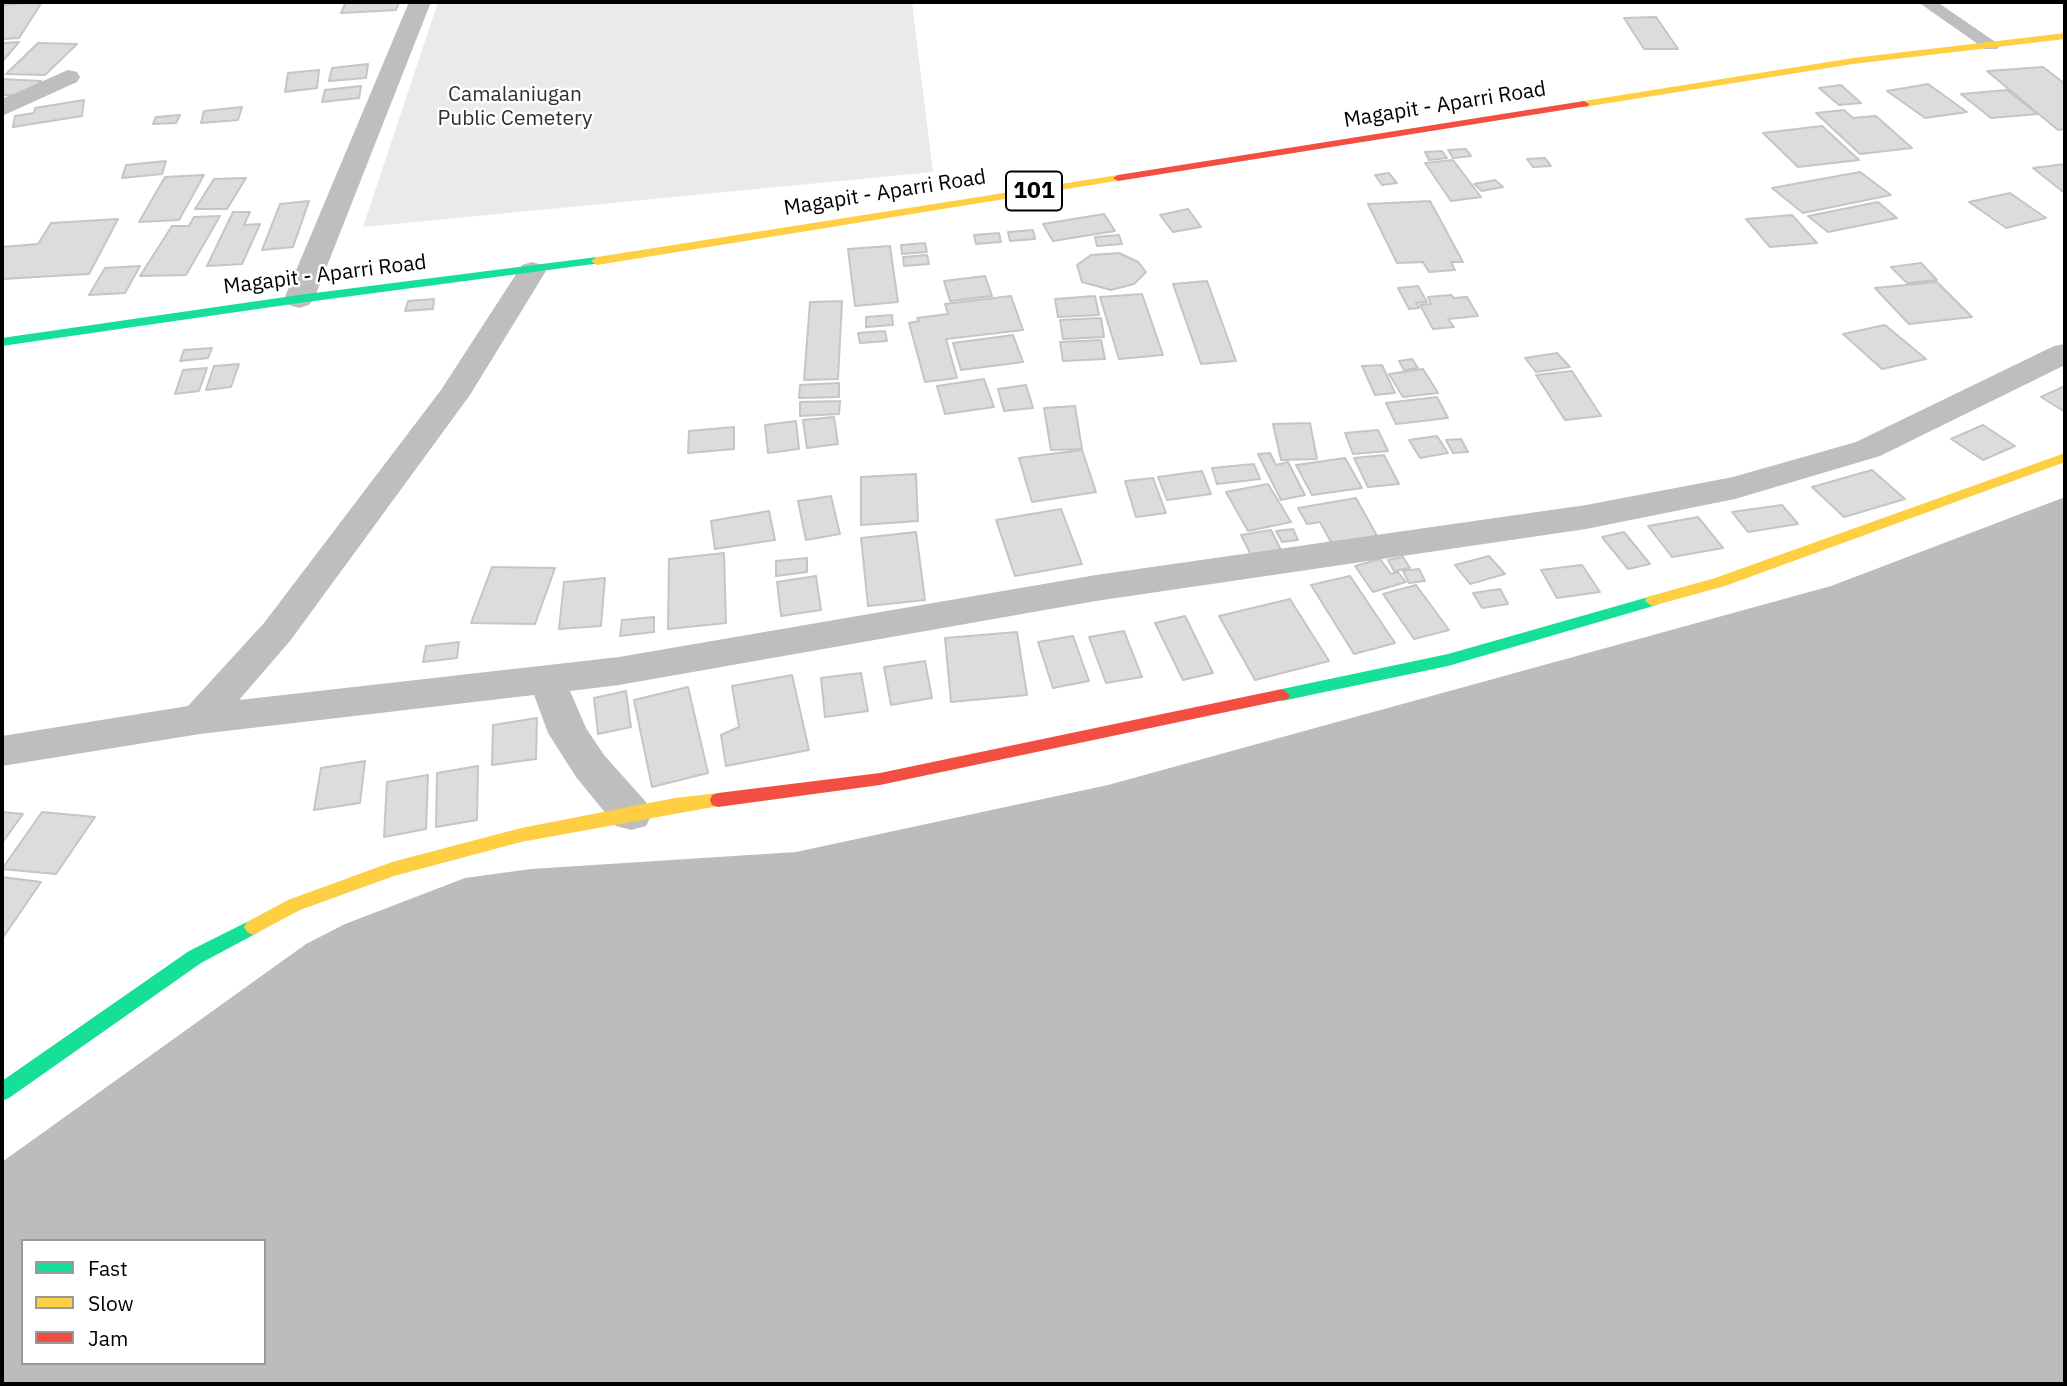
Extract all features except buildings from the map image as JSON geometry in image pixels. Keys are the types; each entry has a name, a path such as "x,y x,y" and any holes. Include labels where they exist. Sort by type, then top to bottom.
{"main road":[{"name":"Magapit - Aparri Road","path":"2,342 299,299 532,271 1839,63 2065,36"},
{"path":"2,1092 195,957 294,905 392,869 521,835 675,805 880,779 1448,660 1720,582 2065,457"}],"street":[{"path":"299,299 421,2"},
{"path":"2,108 68,77"},
{"path":"200,719 277,632 454,395 532,271"},
{"path":"2,751 200,719 632,669 1096,588 1587,517 1735,488 1868,449 2065,353"},
{"path":"547,680 568,733 590,766 631,814"}],"lane":[{"path":"1926,2 1991,45"}],"green space":[{"name":"Camalaniugan Public Cemetery","path":"438,2 912,2 933,172 363,227"}],"shaded area":[{"path":"2065,497 2065,1384 2,1384 2,1162 306,944 345,924 465,878 531,869 796,852 1108,785 1831,586"}],"traffic: fast":[{"path":"2,342 299,299 597,261"},
{"path":"1282,695 1448,660 1652,601"},
{"path":"2,1092 195,957 253,927"}],"traffic: slow":[{"path":"1584,104 1853,61 2065,36"},
{"path":"597,261 1118,178"},
{"path":"1652,601 1720,582 2065,457"},
{"path":"253,927 294,905 392,869 521,835 675,805 718,800"}],"traffic: jam":[{"path":"1118,178 1584,104"},
{"path":"718,800 880,779 1282,695"}]}
